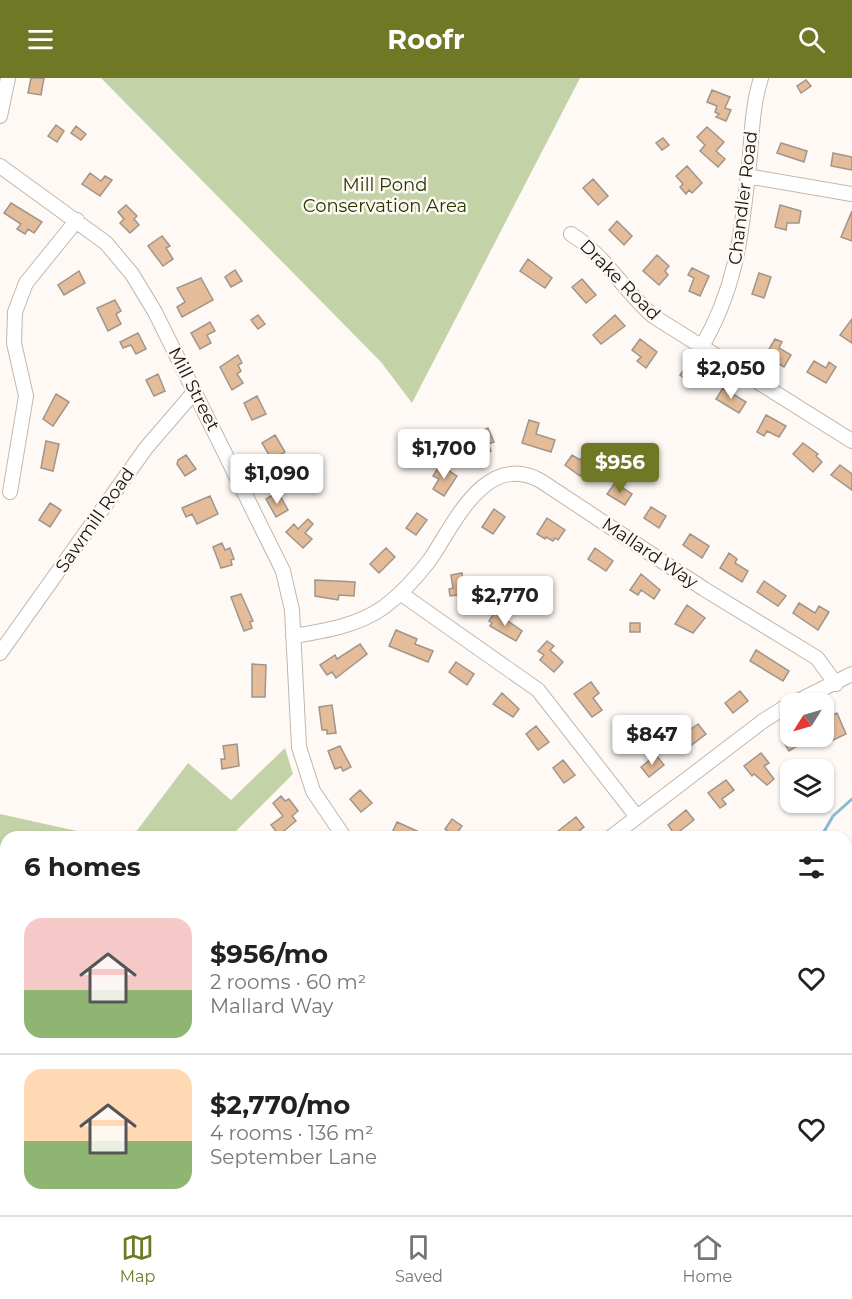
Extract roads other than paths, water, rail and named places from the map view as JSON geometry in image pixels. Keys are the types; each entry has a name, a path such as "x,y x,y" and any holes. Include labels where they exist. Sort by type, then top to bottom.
{"street":[{"path":"0,116 8,78"},
{"name":"Chandler Road","path":"701,348 722,308 736,265 755,105 761,78"},
{"name":"Mill Street","path":"0,166 106,243 132,274 155,312 278,556 287,585 302,760 318,801 340,831"},
{"path":"747,176 852,194"},
{"path":"10,492 26,396 14,343 15,312 26,284 77,220"},
{"name":"Drake Road","path":"571,234 594,249 643,308 701,348 852,441"},
{"name":"Sawmill Road","path":"0,652 146,448 195,391"},
{"name":"Mallard Way","path":"293,636 347,626 374,613 400,593 428,561 480,488 502,475 527,476 541,482 704,589 817,658 836,684"},
{"path":"400,593 538,690 637,818"},
{"path":"816,693 852,675"},
{"path":"619,831 763,721 780,711"}],"waterway":[{"path":"824,831 833,816 852,799"}],"park label":[{"name":"Mill Pond Conservation Area","path":"385,195"}]}
